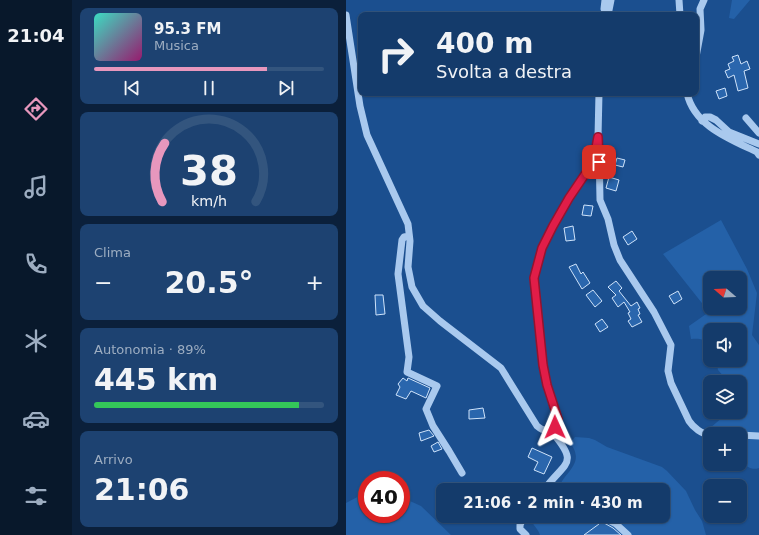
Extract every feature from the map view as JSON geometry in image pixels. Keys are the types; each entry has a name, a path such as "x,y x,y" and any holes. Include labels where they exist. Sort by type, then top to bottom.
{"street":[{"path":"605,0 604,9 606,12"},
{"path":"608,12 611,0"},
{"path":"679,0 680,12"},
{"path":"699,41 701,30 700,9 704,0"},
{"path":"346,15 358,88"},
{"path":"359,96 367,135 408,224 408,267 412,287 423,306 501,368 537,426 544,431 550,430 557,424 558,419 547,385 543,365 534,278 542,248 569,198 590,167 595,153 598,137"},
{"path":"599,96 598,137 600,200 608,219 614,245 620,260 654,312 671,345 668,371 671,383 692,426 703,433"},
{"path":"689,96 695,113 702,121 721,134 758,152 759,155"},
{"path":"702,121 705,117 710,117 729,132 759,144"},
{"path":"746,118 759,133"},
{"path":"409,236 404,237 402,240 398,274 409,357 407,372 436,386 426,409 433,426 462,473"},
{"path":"549,483 562,471 567,462 567,453 550,430"},
{"path":"747,435 759,436"},
{"path":"521,523 520,529 526,535"},
{"path":"614,523 628,535"}],"shaded area":[{"path":"732,0 750,0 734,19 729,18"},
{"path":"721,220 747,269 757,293 752,335 759,345 759,468 756,469 747,466 747,427 711,427 721,419 747,419 747,375 722,375 717,367 747,367 747,323 703,323 703,340 691,339 689,326 705,315 747,315 747,271 703,271 703,304 663,254"},
{"path":"575,437 589,438 607,447 662,467 686,491 702,521 706,535 540,535 533,523 670,523 670,483 561,483 575,463 575,450 570,443"},
{"path":"358,497 358,523 410,523 410,501 421,506 436,520 436,523 439,523 451,535 346,535 346,503"}],"building":[{"path":"738,55 741,64 747,61 750,69 744,71 748,88 738,91 734,75 728,78 725,71 730,69 728,64 734,61 732,57"},
{"path":"725,88 727,96 719,99 716,91"},
{"path":"617,158 625,160 623,167 615,165"},
{"path":"609,177 619,180 616,191 606,188"},
{"path":"584,205 593,206 591,216 582,215"},
{"path":"573,226 575,240 566,241 564,228"},
{"path":"632,231 637,239 628,245 623,237"},
{"path":"576,264 581,274 583,272 590,283 582,289 569,267"},
{"path":"616,281 622,288 619,291 631,306 637,302 640,308 638,309 640,314 638,315 642,322 632,327 628,321 631,319 628,313 630,312 624,302 618,307 612,298 616,295 608,287"},
{"path":"593,290 602,301 595,307 586,295"},
{"path":"678,291 682,299 674,304 669,296"},
{"path":"375,295 383,295 385,314 376,315"},
{"path":"602,319 608,327 600,332 595,324"},
{"path":"403,378 407,381 408,378 430,388 426,398 411,391 406,399 396,395 400,387 398,384"},
{"path":"483,408 485,418 469,419 469,410"},
{"path":"429,430 434,436 421,441 419,433"},
{"path":"438,442 442,449 434,452 431,446"},
{"path":"532,448 552,457 544,474 534,470 538,462 528,457"},
{"path":"598,523 604,523 621,535 584,535 599,524"}],"route":[{"path":"555,427 558,419 544,375 534,278 542,248 563,207 590,167 595,153 598,137 599,162"}]}
